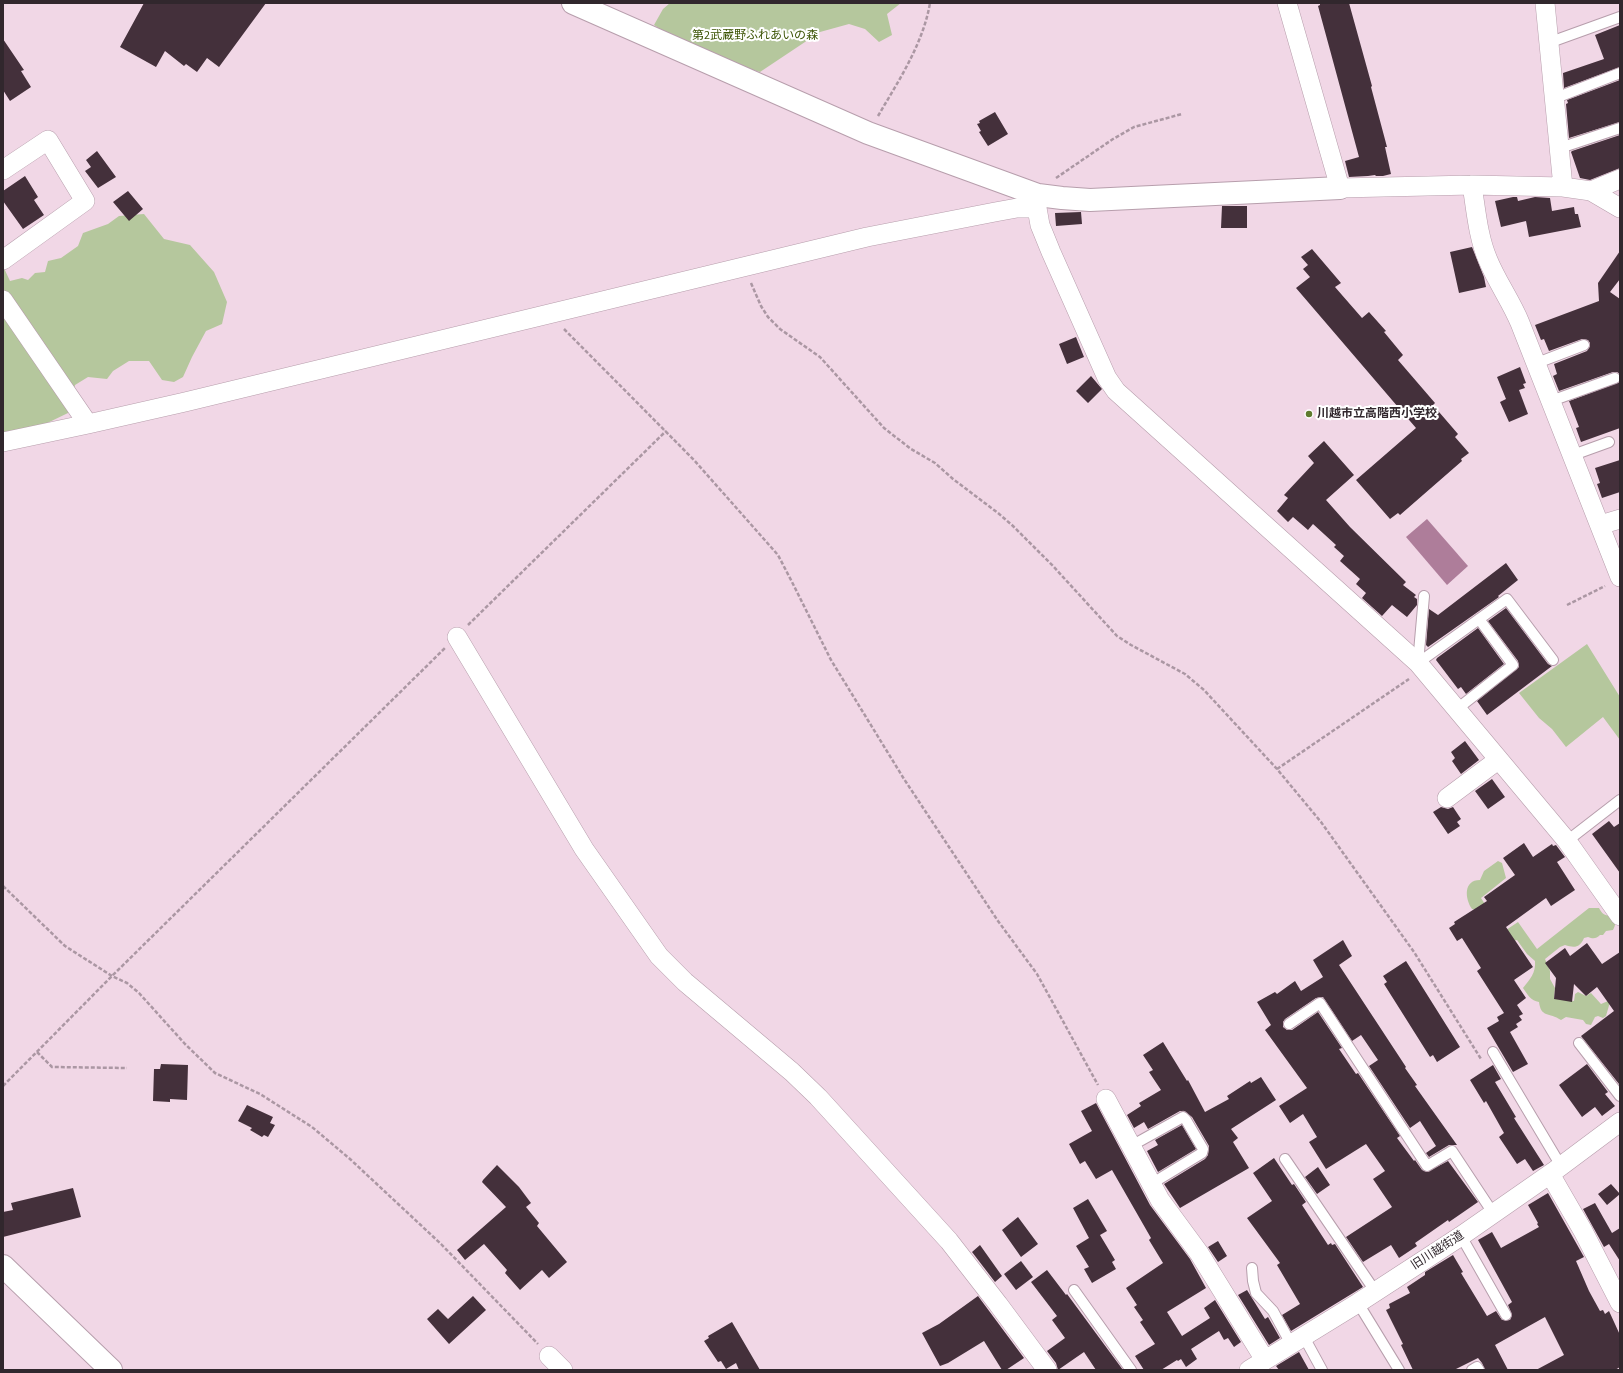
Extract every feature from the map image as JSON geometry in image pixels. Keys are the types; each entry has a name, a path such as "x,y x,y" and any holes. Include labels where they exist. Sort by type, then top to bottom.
{"street":[{"path":"573,3 868,133 1038,201"},
{"path":"1287,3 1340,188"},
{"path":"1544,3 1563,187"},
{"path":"3,170 48,140 85,201 3,260"},
{"path":"1591,191 1620,179"},
{"path":"1472,186 1488,260 1501,287 1514,308 1537,363 1600,525 1616,572"},
{"path":"3,442 88,424 867,237 1017,208 1038,201 1062,198 1090,200 1340,188 1472,186 1563,187 1591,191 1620,208"},
{"path":"1038,201 1040,225 1051,252 1107,378 1116,391 1420,666 1568,841 1620,916"},
{"path":"3,300 88,424"},
{"path":"1600,525 1620,519"},
{"path":"456,636 584,849 659,956 685,982 792,1072 818,1097 950,1241 1047,1370"},
{"path":"1448,798 1498,760"},
{"path":"1106,1100 1160,1200 1199,1253 1257,1365"},
{"name":"旧川越街道","path":"1257,1365 1358,1303 1462,1236 1556,1170 1620,1122"},
{"path":"1556,1170 1583,1231 1620,1303"},
{"path":"3,1266 111,1370"},
{"path":"549,1356 563,1370"}],"lane":[{"path":"1548,43 1620,17"},
{"path":"1553,99 1620,73"},
{"path":"1560,148 1620,128"},
{"path":"1537,363 1584,345"},
{"path":"1551,401 1615,378"},
{"path":"1572,455 1609,442"},
{"path":"1420,666 1424,596"},
{"path":"1420,666 1479,619 1507,599 1553,660"},
{"path":"1457,709 1513,665 1479,619"},
{"path":"1568,841 1620,800"},
{"path":"1289,1024 1320,1003 1426,1166 1452,1151 1493,1213"},
{"path":"1579,1043 1620,1096"},
{"path":"1493,1052 1556,1170"},
{"path":"1130,1146 1182,1117 1186,1120 1203,1149 1202,1153 1151,1184"},
{"path":"1285,1159 1375,1291"},
{"path":"1462,1236 1506,1315"},
{"path":"1252,1268 1256,1293 1322,1370"},
{"path":"1074,1290 1131,1370"},
{"path":"1358,1303 1399,1370"},
{"path":"1472,1370 1477,1367 1479,1370"}],"path":[{"path":"868,133 908,66 927,19 930,3"},
{"path":"1038,201 1046,186 1061,174 1113,139 1134,127 1182,114"},
{"path":"746,267 754,291 768,317 780,329 820,357 884,428 911,449 935,463 957,483 1008,522 1049,562 1117,636 1194,680 1277,769 1321,822 1414,952 1469,1041 1484,1062"},
{"path":"550,314 666,431 778,555 831,660 904,779 998,921 1037,974 1106,1100"},
{"path":"3,1086 112,976 456,636 666,431"},
{"path":"1567,605 1616,572"},
{"path":"1277,769 1420,666"},
{"path":"3,886 65,946 112,976 127,983 139,993 185,1044 215,1073 260,1094 312,1127 350,1159 441,1244 549,1356"},
{"path":"37,1052 52,1067 127,1068"}],"green space":[{"name":"第2武蔵野ふれあいの森","path":"670,3 901,3 887,14 892,35 879,42 865,29 849,24 820,32 760,72 729,63 684,45 654,25 663,9"},
{"path":"144,214 164,239 190,245 214,272 227,302 222,324 206,331 183,377 174,382 162,380 149,361 129,361 113,371 107,379 88,377 75,385 68,413 39,427 3,433 3,266 10,281 22,278 28,280 35,273 45,272 48,261 61,258 78,246 83,233 108,224 119,216"},
{"path":"1587,644 1620,697 1620,740 1603,717 1566,747 1552,729 1539,718 1519,693"},
{"path":"1498,861 1502,863 1506,878 1481,898 1503,932 1518,922 1537,949 1589,908 1599,908 1601,912 1607,916 1612,916 1615,923 1613,930 1606,931 1603,935 1596,938 1584,938 1581,944 1576,946 1571,947 1565,945 1560,947 1545,959 1550,971 1550,979 1555,988 1554,998 1574,1001 1575,994 1578,992 1586,996 1591,993 1601,1004 1608,1001 1610,1002 1606,1016 1603,1018 1598,1016 1595,1017 1591,1025 1586,1024 1583,1020 1566,1017 1561,1020 1544,1013 1539,1002 1531,999 1526,993 1523,988 1530,979 1535,961 1527,954 1517,940 1510,942 1478,910 1472,909 1468,900 1467,891 1471,883 1480,880 1484,871"}],"shaded area":[{"path":"1427,519 1468,566 1447,585 1406,537"}],"building":[{"path":"144,3 266,3 219,67 207,58 197,72 186,64 184,66 165,51 156,67 120,47"},
{"path":"1320,3 1349,3 1387,147 1385,147 1391,174 1383,176 1375,175 1349,177 1345,161 1359,157 1318,6"},
{"path":"1620,25 1620,67 1564,88 1563,73 1604,59 1595,35"},
{"path":"3,39 24,70 21,71 31,87 10,101 3,90"},
{"path":"1620,80 1620,122 1569,138 1566,104 1568,103 1567,100"},
{"path":"995,112 1008,134 988,146 979,132 981,131 977,124 980,123 979,121"},
{"path":"1620,135 1620,168 1590,180 1580,178 1571,152"},
{"path":"97,151 116,177 98,188 85,171 91,167 86,160"},
{"path":"25,176 38,197 34,200 44,215 23,229 3,201 3,191"},
{"path":"128,191 143,209 129,221 113,202"},
{"path":"1517,197 1518,201 1535,197 1550,198 1552,211 1574,207 1575,214 1578,214 1581,227 1529,237 1526,221 1501,227 1495,201"},
{"path":"1222,206 1247,206 1247,228 1221,228"},
{"path":"1081,212 1082,224 1056,226 1055,213"},
{"path":"1472,247 1484,277 1486,287 1459,293 1450,252"},
{"path":"1312,249 1341,283 1335,287 1362,318 1369,312 1386,331 1384,332 1403,355 1398,360 1435,403 1433,405 1458,434 1455,437 1469,453 1461,459 1462,461 1400,515 1398,513 1390,519 1356,480 1416,428 1296,288 1310,277 1303,269 1308,265 1301,257"},
{"path":"1620,251 1620,279 1610,292 1620,299 1620,374 1613,372 1559,391 1553,376 1557,374 1554,364 1587,351 1590,343 1588,340 1582,339 1549,351 1544,339 1541,340 1535,325 1599,301 1598,283"},
{"path":"1076,337 1084,357 1067,364 1059,344"},
{"path":"1520,367 1526,383 1523,384 1525,388 1519,390 1528,414 1509,422 1500,402 1506,399 1497,377"},
{"path":"1091,376 1102,389 1088,403 1076,391"},
{"path":"1620,382 1620,428 1581,442 1576,428 1579,427 1569,401"},
{"path":"1324,441 1354,475 1326,500 1350,527 1406,582 1403,585 1416,595 1414,597 1417,599 1417,605 1407,617 1392,605 1382,616 1362,598 1366,593 1356,584 1360,579 1340,561 1344,556 1334,547 1336,545 1313,524 1308,530 1293,517 1288,522 1277,511 1288,498 1284,495 1314,463 1308,456"},
{"path":"1620,460 1620,492 1602,498 1597,484 1600,483 1595,468"},
{"path":"1506,563 1518,580 1498,596 1499,597 1428,647 1426,645 1429,609 1438,615"},
{"path":"1506,608 1548,664 1552,666 1487,715 1477,701 1519,667 1518,661 1488,621"},
{"path":"1478,628 1504,664 1466,694 1461,687 1458,689 1436,660"},
{"path":"1465,741 1479,760 1461,774 1452,761 1455,758 1451,752"},
{"path":"1492,779 1505,797 1488,809 1475,791"},
{"path":"1441,807 1448,809 1453,807 1461,819 1457,822 1460,826 1448,834 1433,812"},
{"path":"1609,821 1614,827 1620,823 1620,873 1592,834"},
{"path":"1524,843 1533,857 1552,844 1553,846 1556,845 1565,857 1557,862 1575,890 1551,906 1546,898 1506,927 1533,967 1514,980 1526,998 1517,1005 1523,1014 1519,1016 1522,1020 1516,1024 1518,1027 1510,1032 1528,1064 1513,1072 1487,1028 1499,1021 1497,1017 1504,1013 1477,971 1481,968 1462,938 1457,941 1449,928 1455,924 1454,922 1487,901 1484,897 1515,875 1503,858"},
{"path":"1343,940 1352,956 1339,965 1406,1067 1405,1068 1417,1085 1415,1086 1457,1145 1449,1145 1429,1157 1426,1153 1436,1146 1420,1121 1410,1128 1369,1066 1378,1060 1361,1035 1352,1041 1323,997 1316,998 1285,1019 1283,1022 1283,1027 1287,1030 1292,1030 1318,1012 1342,1048 1339,1049 1356,1074 1358,1073 1400,1136 1397,1138 1414,1161 1415,1160 1422,1170 1427,1172 1448,1161 1478,1202 1449,1222 1448,1220 1415,1243 1417,1246 1399,1258 1391,1245 1363,1262 1346,1237 1392,1207 1373,1179 1385,1171 1366,1144 1326,1169 1309,1142 1317,1137 1303,1114 1290,1123 1279,1106 1307,1088 1265,1030 1271,1025 1257,1002 1275,992 1277,994 1295,981 1301,991 1323,977 1313,960"},
{"path":"1587,943 1602,964 1620,952 1619,1084 1581,1036 1614,1011 1597,987 1586,996 1574,984 1572,1002 1554,999 1556,978 1545,963 1565,948 1570,956"},
{"path":"1406,961 1460,1047 1437,1062 1433,1055 1430,1057 1384,984 1387,982 1383,976"},
{"path":"1163,1042 1187,1081 1188,1080 1205,1112 1229,1099 1227,1096 1250,1081 1251,1083 1261,1077 1276,1100 1231,1129 1238,1138 1233,1142 1249,1168 1180,1208 1164,1184 1205,1159 1208,1155 1209,1146 1192,1117 1184,1111 1180,1111 1148,1129 1144,1122 1134,1128 1127,1115 1141,1106 1139,1103 1161,1090 1149,1072 1153,1070 1143,1055"},
{"path":"161,1064 188,1065 187,1100 170,1099 170,1102 153,1101 154,1069 160,1069"},
{"path":"1587,1064 1608,1092 1605,1094 1615,1106 1602,1116 1595,1107 1582,1117 1559,1085"},
{"path":"1493,1065 1501,1079 1495,1082 1516,1117 1514,1118 1544,1165 1533,1171 1525,1159 1517,1164 1499,1137 1504,1133 1486,1101 1484,1103 1470,1080"},
{"path":"1096,1103 1150,1205 1190,1259 1206,1288 1167,1312 1182,1336 1210,1318 1204,1308 1215,1300 1241,1342 1234,1347 1228,1338 1224,1340 1219,1331 1191,1349 1197,1359 1186,1367 1181,1359 1161,1370 1144,1370 1135,1356 1155,1344 1140,1322 1143,1320 1134,1307 1137,1305 1126,1288 1163,1263 1149,1240 1151,1238 1112,1170 1096,1179 1085,1161 1080,1164 1069,1144 1092,1131 1081,1111"},
{"path":"247,1105 273,1117 270,1123 275,1125 268,1137 264,1135 262,1137 250,1130 252,1128 238,1121"},
{"path":"1182,1125 1196,1149 1158,1172 1147,1151 1158,1145 1155,1140"},
{"path":"1274,1158 1292,1185 1294,1184 1306,1202 1302,1205 1328,1245 1331,1243 1332,1245 1335,1244 1363,1287 1291,1331 1282,1315 1300,1304 1277,1265 1280,1263 1247,1218 1272,1201 1253,1173"},
{"path":"497,1165 519,1187 531,1203 526,1207 539,1223 537,1226 567,1262 549,1278 542,1270 520,1290 505,1273 507,1270 484,1244 465,1260 457,1250 506,1207 482,1182"},
{"path":"1318,1167 1330,1185 1317,1194 1305,1177"},
{"path":"1611,1184 1620,1194 1607,1205 1598,1194"},
{"path":"73,1188 81,1217 3,1237 3,1212 13,1210 11,1203"},
{"path":"1548,1193 1584,1257 1576,1261 1589,1291 1600,1311 1603,1310 1605,1314 1609,1311 1620,1335 1620,1367 1615,1370 1536,1370 1564,1355 1545,1317 1495,1345 1508,1370 1485,1370 1478,1358 1454,1370 1413,1370 1401,1345 1403,1344 1386,1310 1390,1308 1389,1304 1410,1293 1407,1287 1425,1275 1425,1272 1453,1255 1463,1272 1461,1273 1487,1316 1496,1311 1502,1320 1510,1320 1512,1315 1508,1305 1512,1302 1478,1240 1492,1232 1501,1248 1539,1227 1528,1205"},
{"path":"1088,1199 1107,1231 1100,1235 1115,1260 1112,1262 1116,1269 1092,1283 1084,1269 1089,1267 1076,1246 1089,1238 1073,1208"},
{"path":"1595,1203 1612,1233 1620,1228 1620,1261 1609,1244 1604,1247 1583,1209"},
{"path":"1018,1217 1038,1244 1021,1257 1002,1230"},
{"path":"1218,1241 1227,1256 1218,1262 1208,1247"},
{"path":"980,1245 1002,1276 995,1282 972,1252"},
{"path":"1021,1261 1033,1277 1016,1290 1004,1274"},
{"path":"1047,1270 1066,1295 1067,1294 1123,1370 1096,1370 1084,1352 1058,1370 1056,1363 1047,1351 1065,1338 1052,1320 1057,1316 1031,1282"},
{"path":"1247,1290 1265,1319 1268,1317 1280,1338 1269,1345 1238,1295"},
{"path":"473,1296 486,1310 449,1344 427,1319 438,1309 448,1319"},
{"path":"978,1296 1024,1358 1006,1370 1002,1370 984,1341 948,1363 940,1366 922,1333 939,1324"},
{"path":"732,1322 760,1370 739,1370 736,1363 726,1369 721,1361 718,1362 704,1341 709,1338 708,1336"},
{"path":"1299,1352 1309,1370 1279,1370 1276,1366"}],"place":[{"name":"川越市立高階西小学校","path":"1309,414"}]}
